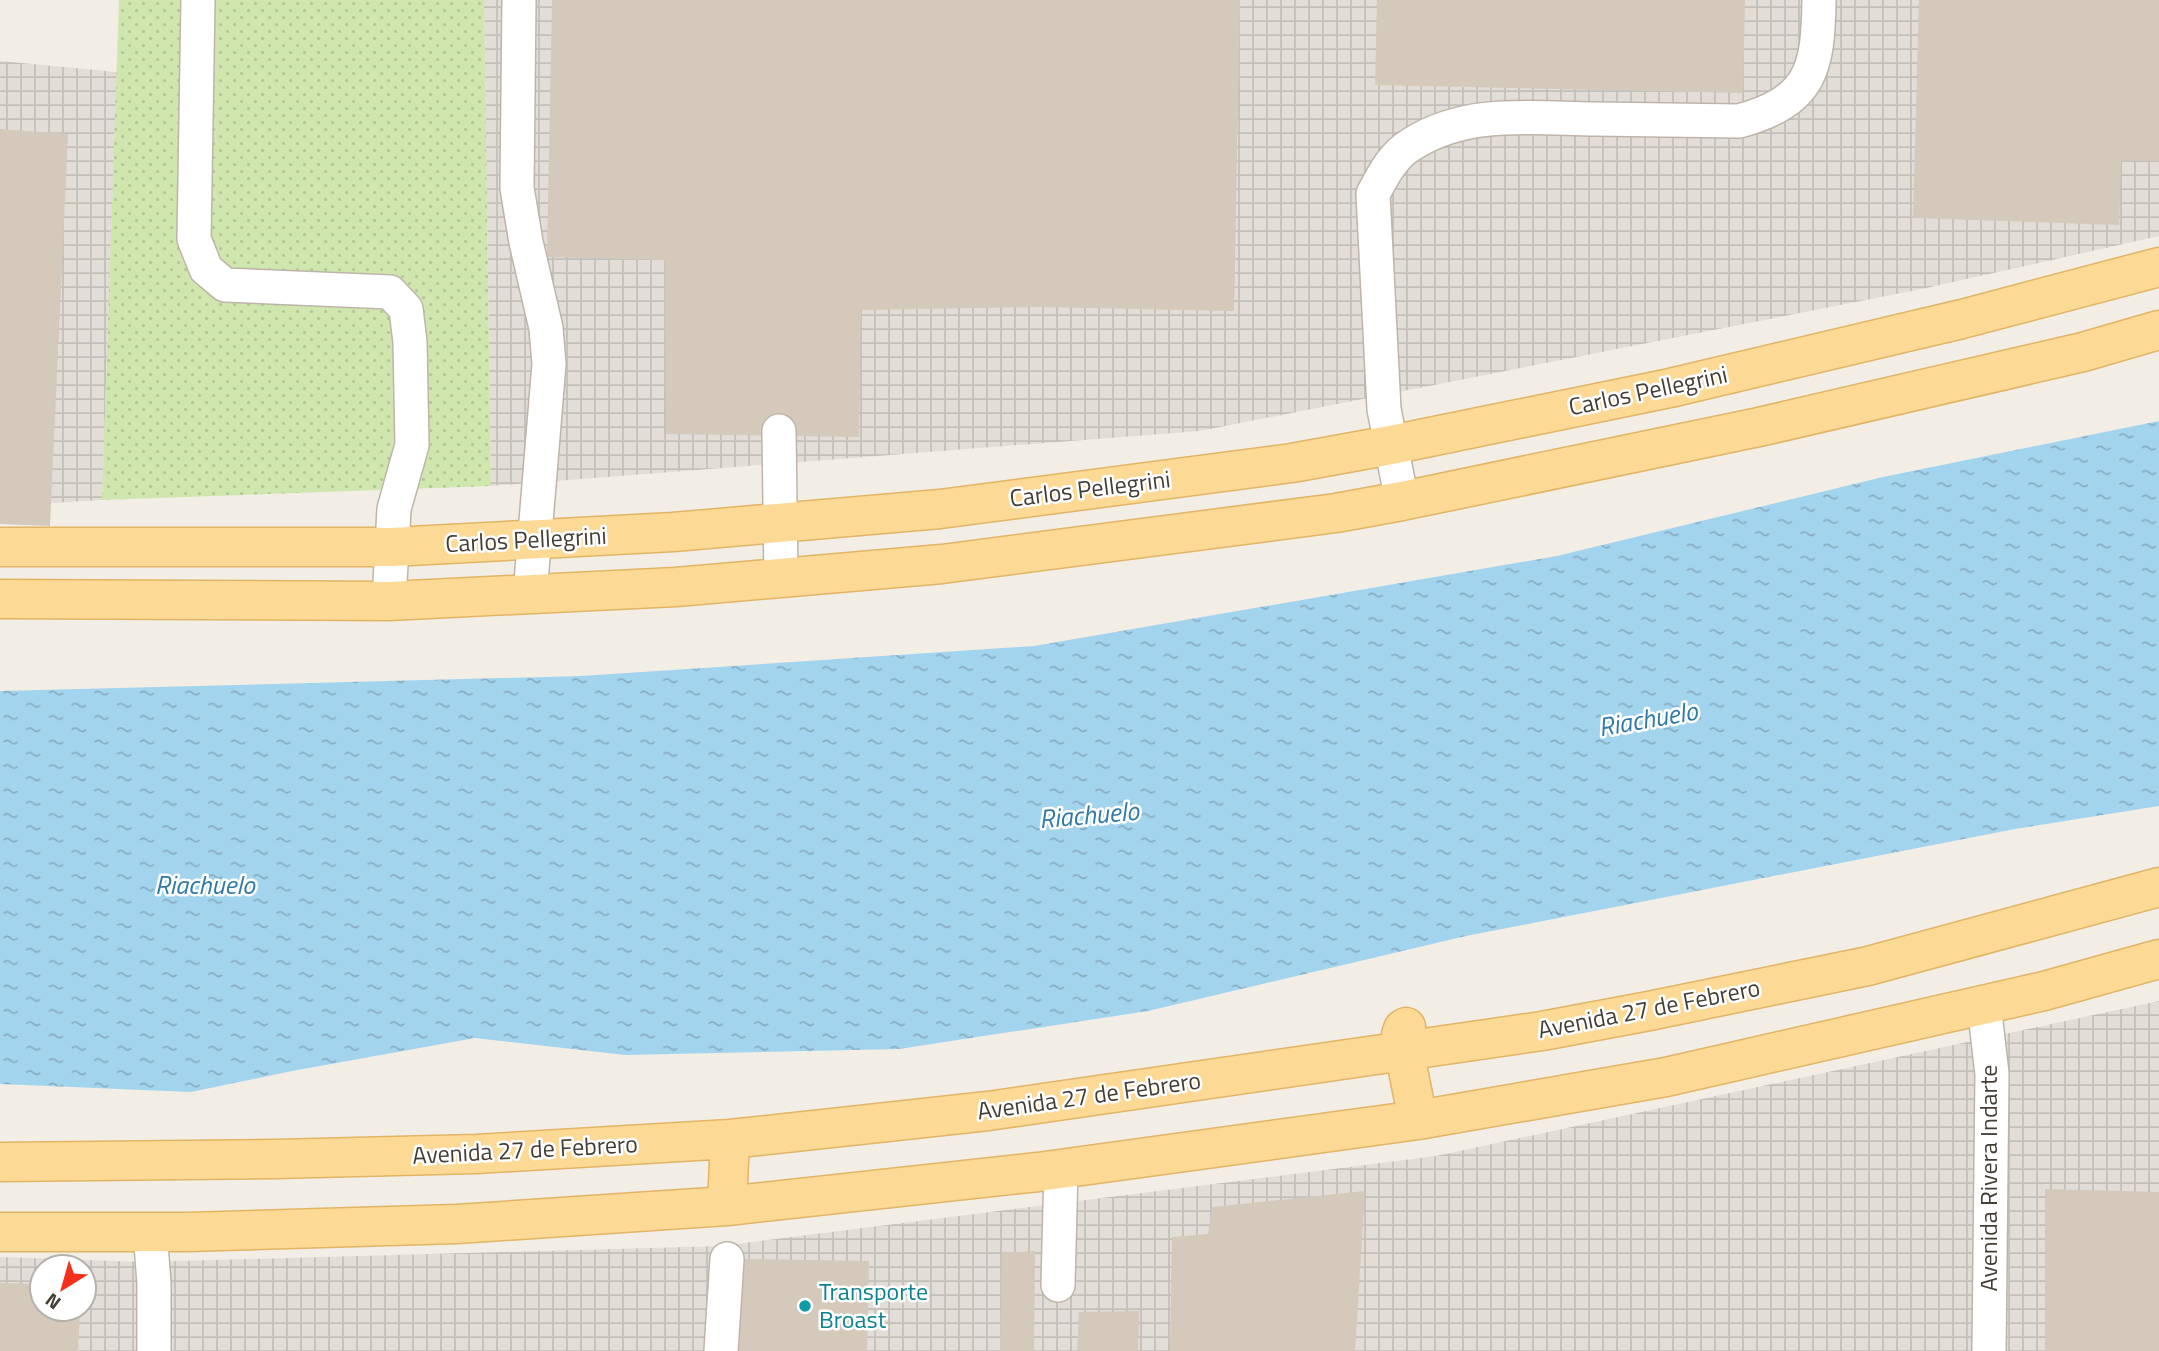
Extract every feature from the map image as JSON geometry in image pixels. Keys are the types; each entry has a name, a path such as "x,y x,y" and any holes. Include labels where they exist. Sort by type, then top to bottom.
{"main road":[{"name":"Carlos Pellegrini","path":"0,547 391,547 673,532 940,509 1292,463 1391,445 1683,385 1962,320 2159,267"},
{"path":"0,599 388,601 676,587 942,564 1336,513 1402,501 1759,427 2082,352 2159,330"},
{"name":"Avenida 27 de Febrero","path":"0,1162 476,1154 730,1139 988,1111 1404,1051 1401,1035 1403,1029 1409,1025 1495,1011 1542,1031 1868,966 2159,887"},
{"path":"0,1232 150,1232 457,1223 727,1206 1061,1168 1418,1120 1666,1077 2044,991 2159,959"},
{"path":"1404,1051 1418,1120"},
{"path":"727,1206 730,1139"}],"lane":[{"path":"198,0 194,239 206,269 225,285 390,292 406,309 410,342 412,445 394,509 388,601"},
{"path":"519,0 517,188 526,242 546,328 549,364 530,594"},
{"path":"1402,501 1384,409 1380,342 1373,194 1384,171 1410,145 1436,131 1493,117 1740,121 1760,116 1783,105 1799,89 1811,71 1818,41 1819,0"},
{"path":"779,431 781,578"},
{"name":"Avenida Rivera Indarte","path":"1984,1005 1992,1074 1989,1351"},
{"path":"1058,1285 1061,1168"},
{"path":"150,1232 154,1283 154,1351"},
{"path":"721,1351 726,1259"}],"shaded area":[{"path":"484,0 2159,0 2159,236 1922,289 1200,431 491,486"},
{"path":"0,61 117,72 102,500 0,506"},
{"path":"2159,1001 2159,1351 0,1351 0,1257 28,1258 28,1323 98,1323 98,1260 143,1262 721,1246 1436,1156"}],"green space":[{"path":"119,0 484,0 491,486 102,500"}],"water":[{"name":"Riachuelo","path":"2159,421 2159,806 2015,829 1466,936 1148,1011 899,1049 625,1055 475,1038 191,1092 0,1084 0,691 581,676 1034,646 1557,556 1883,477"}],"building":[{"path":"552,0 1240,0 1234,311 1040,307 861,310 859,437 666,434 665,260 547,257"},
{"path":"1377,0 1745,0 1743,93 1375,85"},
{"path":"1919,0 2159,0 2159,161 2121,160 2119,225 1913,218"},
{"path":"0,129 68,134 50,526 0,524"},
{"path":"2045,1189 2159,1192 2159,1351 2045,1351"},
{"path":"1365,1191 1355,1351 1170,1351 1172,1237 1208,1234 1212,1207"},
{"path":"1035,1251 1034,1351 1000,1351 1002,1253"},
{"name":"Transporte Broast","path":"743,1259 869,1261 867,1351 739,1351"},
{"path":"0,1283 28,1284 28,1323 79,1323 78,1351 0,1351"},
{"path":"1139,1311 1138,1351 1077,1351 1079,1312"}],"place":[{"name":"Transporte Broast","path":"805,1306"}]}
